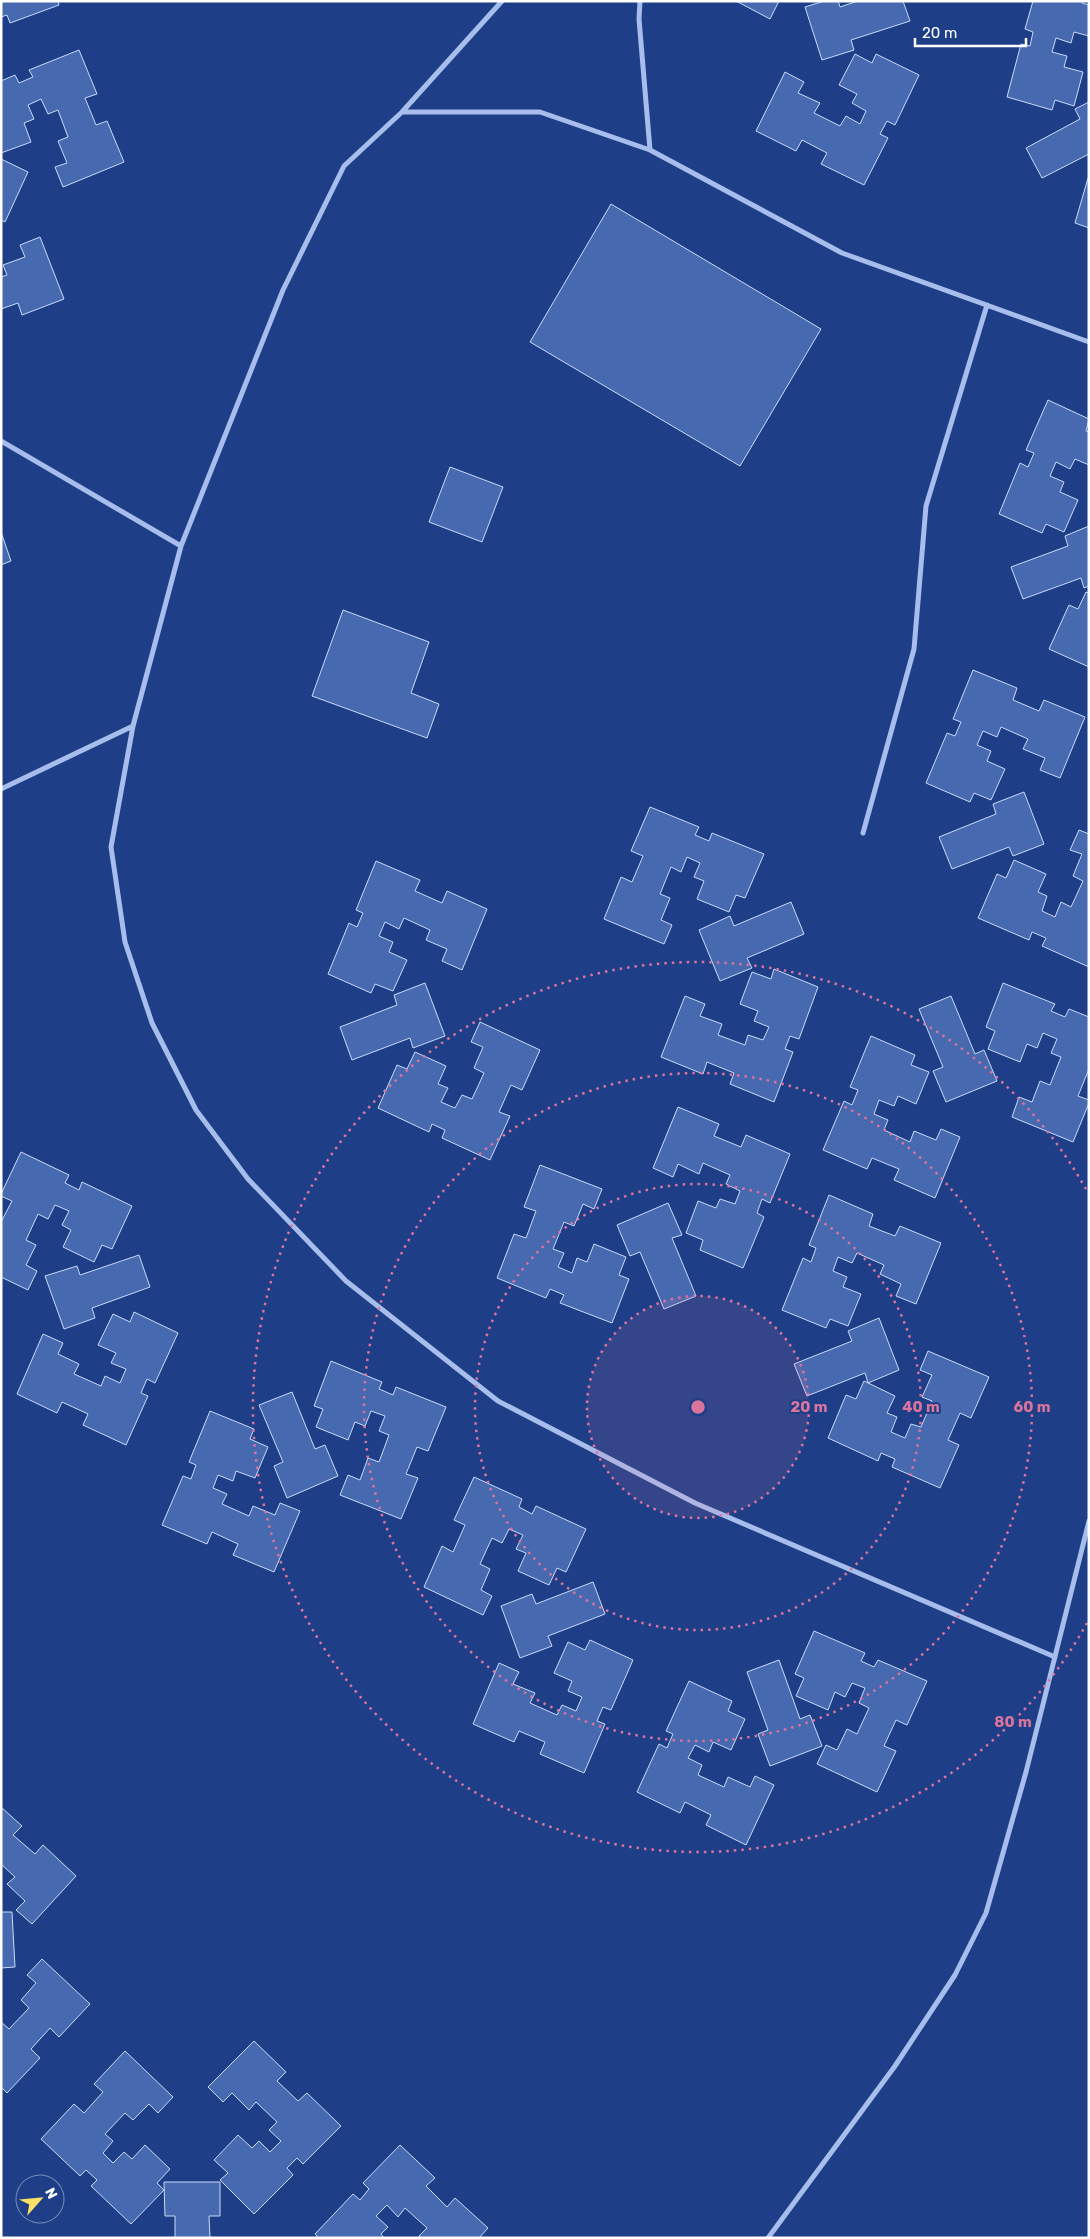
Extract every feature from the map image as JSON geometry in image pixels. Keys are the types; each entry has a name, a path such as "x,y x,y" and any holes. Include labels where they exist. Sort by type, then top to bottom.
{"street":[{"path":"502,1 402,112 344,166 320,211 283,290 181,546 134,726 111,847 125,942 152,1022 196,1110 248,1179 346,1281 498,1401 695,1503 1055,1656"},
{"path":"640,1 639,19 650,150"},
{"path":"402,112 540,112 650,150 842,253 1089,342"},
{"path":"863,832 914,649 926,506 987,305"},
{"path":"1,441 181,546"},
{"path":"1,789 134,726"},
{"path":"768,2238 895,2066 955,1975 986,1913 1089,1521"}],"building":[{"path":"1,1 58,1 59,5 10,23 7,15 1,17"},
{"path":"736,1 779,1 770,19"},
{"path":"824,1 838,1 840,7 858,1 903,1 910,21 851,40 854,50 822,60 805,7"},
{"path":"1033,1 1083,1 1082,3 1089,5 1089,36 1074,32 1071,43 1056,38 1052,52 1067,56 1064,67 1083,72 1074,106 1055,100 1052,110 1007,97 1021,44 1030,46 1033,32 1025,29"},
{"path":"79,50 97,94 85,98 96,125 107,121 124,162 63,187 55,167 67,163 58,141 68,137 58,110 48,114 41,99 28,105 34,119 24,123 31,142 1,153 1,81 15,75 19,83 33,77 29,70"},
{"path":"855,54 872,63 876,54 919,75 895,125 887,121 880,134 888,138 864,185 821,164 827,153 802,140 796,151 756,131 785,72 804,82 798,93 820,103 814,113 840,126 846,116 860,124 866,111 852,103 857,94 839,85"},
{"path":"1089,102 1089,154 1042,178 1026,148 1080,119 1075,109"},
{"path":"1,159 28,172 5,222 1,220"},
{"path":"1089,178 1089,228 1075,223"},
{"path":"611,204 821,329 740,466 530,342"},
{"path":"40,237 64,299 22,315 18,303 1,309 1,277 7,275 3,265 25,257 20,245"},
{"path":"1048,400 1089,419 1086,431 1089,432 1089,465 1075,459 1070,469 1056,462 1050,476 1064,482 1060,492 1078,500 1064,532 1046,524 1042,533 999,514 1020,463 1028,467 1034,453 1026,450"},
{"path":"450,467 503,487 482,542 429,522"},
{"path":"1089,526 1089,586 1084,588 1081,578 1023,599 1011,567 1068,546 1065,536"},
{"path":"1,532 11,561 1,565"},
{"path":"1086,592 1089,593 1089,667 1049,649 1069,605 1078,609"},
{"path":"343,610 429,642 411,693 439,704 427,738 312,696"},
{"path":"973,670 1017,688 1013,700 1039,711 1044,700 1085,717 1060,778 1040,770 1045,758 1023,749 1028,739 1001,727 997,737 983,731 977,745 991,751 987,761 1005,769 991,800 974,793 970,802 926,783 947,733 955,736 961,722 953,719"},
{"path":"1024,792 1044,844 1013,856 1009,847 952,869 939,837 996,814 993,804"},
{"path":"650,807 699,827 695,835 709,841 712,833 764,854 745,898 736,895 729,912 697,899 704,881 694,877 700,863 687,857 681,872 671,867 660,894 670,898 661,920 672,925 664,944 604,919 621,877 632,882 643,856 631,851"},
{"path":"1079,830 1089,834 1089,967 1042,946 1046,938 1032,932 1029,940 978,918 997,874 1006,878 1014,860 1046,874 1038,892 1047,896 1042,911 1055,917 1061,902 1071,907 1083,881 1073,876 1082,854 1070,850"},
{"path":"376,861 420,880 415,891 442,903 447,891 487,909 462,970 442,961 447,949 426,940 430,930 404,918 399,929 385,922 379,936 393,942 389,952 407,960 393,991 375,984 371,993 328,974 349,923 357,927 363,913 356,910"},
{"path":"791,902 804,934 747,958 752,968 720,981 699,930 730,916 734,926"},
{"path":"774,969 818,987 799,1039 790,1036 785,1049 793,1052 774,1102 730,1084 734,1073 707,1062 703,1074 661,1057 685,996 705,1004 700,1016 722,1024 718,1035 745,1045 748,1035 763,1040 769,1027 754,1021 758,1011 740,1004 752,972 771,979"},
{"path":"425,983 445,1036 413,1048 410,1038 352,1060 340,1027 397,1005 394,995"},
{"path":"1003,983 1055,1004 1051,1011 1065,1017 1069,1009 1089,1017 1089,1069 1078,1096 1089,1100 1089,1103 1073,1142 1012,1117 1019,1097 1032,1102 1040,1081 1050,1085 1061,1057 1051,1053 1057,1039 1043,1033 1037,1048 1027,1044 1020,1062 988,1049 995,1031 986,1027"},
{"path":"951,996 975,1054 984,1050 997,1081 946,1102 933,1071 943,1067 919,1009"},
{"path":"480,1022 540,1050 522,1090 511,1085 499,1112 510,1116 490,1160 442,1138 445,1130 432,1124 429,1132 378,1108 397,1065 407,1069 415,1052 446,1066 438,1084 448,1088 441,1102 455,1108 462,1095 472,1099 484,1073 474,1068 483,1047 471,1042"},
{"path":"871,1036 915,1055 911,1065 929,1072 916,1104 898,1096 894,1106 879,1100 874,1114 888,1120 884,1130 910,1142 914,1131 936,1140 941,1129 960,1137 935,1198 894,1180 899,1169 872,1158 867,1169 823,1150 844,1101 852,1105 858,1090 850,1087"},
{"path":"678,1107 719,1124 714,1136 741,1147 746,1135 790,1154 770,1203 762,1199 757,1213 764,1217 743,1268 700,1250 703,1240 686,1233 698,1201 716,1208 720,1199 735,1204 740,1191 726,1184 730,1175 703,1163 699,1174 678,1164 673,1177 653,1168"},
{"path":"21,1152 69,1175 65,1183 79,1190 82,1182 132,1206 112,1249 102,1245 94,1262 63,1247 71,1230 62,1225 69,1211 55,1205 48,1219 38,1214 26,1240 36,1245 26,1265 37,1271 28,1290 1,1277 1,1222 12,1201 1,1196 1,1194"},
{"path":"540,1165 602,1189 594,1209 583,1204 574,1226 564,1222 553,1249 564,1253 558,1267 572,1273 577,1258 587,1262 594,1244 626,1257 619,1275 629,1279 612,1323 560,1303 564,1295 550,1289 546,1298 497,1278 514,1234 526,1238 536,1211 524,1207"},
{"path":"829,1195 873,1214 869,1226 895,1236 900,1226 941,1243 916,1304 896,1296 901,1284 880,1274 884,1265 857,1253 852,1263 838,1257 833,1271 847,1277 843,1287 861,1294 848,1326 830,1319 826,1328 782,1310 803,1258 811,1262 816,1248 809,1245"},
{"path":"668,1203 682,1235 672,1238 696,1296 664,1309 640,1252 630,1256 617,1225"},
{"path":"139,1255 150,1287 92,1308 95,1318 64,1329 45,1276 77,1266 80,1275"},
{"path":"134,1312 178,1333 155,1383 147,1379 141,1393 148,1396 126,1445 83,1425 88,1414 62,1402 57,1413 17,1394 43,1334 63,1343 58,1354 79,1364 74,1374 101,1386 105,1376 120,1383 126,1369 111,1363 116,1353 98,1345 113,1314 130,1322"},
{"path":"879,1318 899,1370 868,1383 865,1373 807,1396 794,1364 852,1341 848,1331"},
{"path":"928,1351 989,1377 971,1418 960,1413 948,1440 959,1445 940,1488 892,1467 895,1459 881,1453 878,1461 828,1438 846,1395 856,1399 864,1381 895,1396 887,1413 897,1417 891,1432 905,1438 911,1424 921,1427 932,1401 922,1397 932,1375 920,1370"},
{"path":"331,1361 382,1382 379,1389 393,1395 396,1387 446,1407 428,1451 417,1447 406,1474 418,1478 401,1519 340,1495 348,1475 360,1480 368,1458 379,1462 389,1435 379,1431 385,1416 371,1411 365,1426 355,1422 348,1440 316,1427 323,1409 314,1406"},
{"path":"292,1392 315,1449 325,1445 338,1476 287,1498 274,1466 283,1462 259,1405"},
{"path":"210,1411 254,1429 250,1439 268,1447 255,1478 236,1471 233,1481 218,1475 213,1488 227,1494 222,1504 249,1516 253,1506 275,1515 280,1503 300,1511 274,1572 233,1555 238,1544 212,1532 207,1544 162,1525 183,1476 191,1479 196,1465 189,1462"},
{"path":"474,1477 522,1499 519,1507 532,1514 536,1506 586,1529 566,1572 557,1568 549,1585 518,1571 526,1553 516,1549 523,1535 509,1529 502,1543 492,1538 480,1564 490,1569 481,1590 492,1596 483,1615 424,1587 442,1546 453,1552 465,1525 454,1520"},
{"path":"593,1582 605,1614 548,1636 552,1646 520,1658 501,1606 532,1594 536,1604"},
{"path":"814,1631 865,1653 861,1661 874,1667 878,1660 927,1681 907,1725 896,1720 884,1746 896,1751 877,1792 817,1764 826,1745 837,1750 847,1729 857,1734 869,1708 859,1703 865,1688 852,1683 845,1697 835,1692 828,1710 796,1696 804,1678 795,1674"},
{"path":"590,1640 633,1660 611,1710 603,1707 597,1721 605,1724 584,1773 540,1754 545,1742 519,1731 514,1742 473,1724 499,1663 519,1672 513,1684 535,1693 530,1703 557,1715 562,1705 576,1711 582,1697 568,1691 572,1681 554,1673 568,1642 585,1650"},
{"path":"779,1660 800,1719 810,1715 822,1746 770,1766 758,1734 768,1730 747,1672"},
{"path":"689,1681 732,1701 728,1711 745,1719 731,1750 713,1742 709,1752 695,1745 688,1758 702,1765 698,1775 724,1787 728,1777 750,1787 755,1776 774,1785 746,1845 706,1825 711,1815 685,1802 680,1813 637,1792 659,1744 667,1748 673,1734 666,1731"},
{"path":"1,1807 22,1826 13,1835 35,1854 43,1845 76,1876 32,1924 16,1910 25,1901 7,1884 15,1877 1,1864"},
{"path":"1,1912 12,1912 15,1967 1,1968"},
{"path":"42,1959 90,2004 59,2037 50,2028 31,2049 40,2058 7,2093 1,2087 1,2022 9,2029 29,2008 21,2000 36,1983 27,1975"},
{"path":"254,2041 286,2072 277,2081 298,2101 307,2093 341,2126 303,2164 297,2158 287,2168 293,2175 254,2214 220,2180 228,2173 214,2160 238,2135 252,2148 259,2141 270,2152 281,2141 269,2130 277,2122 256,2102 249,2110 232,2093 223,2102 208,2087"},
{"path":"125,2051 173,2097 158,2113 149,2104 133,2120 125,2113 105,2134 113,2141 103,2153 113,2163 124,2152 132,2159 145,2145 170,2169 157,2183 164,2190 131,2224 91,2186 97,2180 86,2170 80,2176 41,2139 74,2104 84,2113 103,2092 94,2084"},
{"path":"400,2145 435,2178 426,2186 447,2207 455,2198 488,2228 479,2238 421,2238 419,2236 427,2228 405,2208 398,2217 387,2205 376,2216 388,2227 381,2234 384,2238 319,2238 315,2234 353,2194 360,2200 369,2189 363,2183"},
{"path":"164,2182 220,2182 220,2216 209,2216 210,2238 175,2238 175,2216 165,2216"}]}
